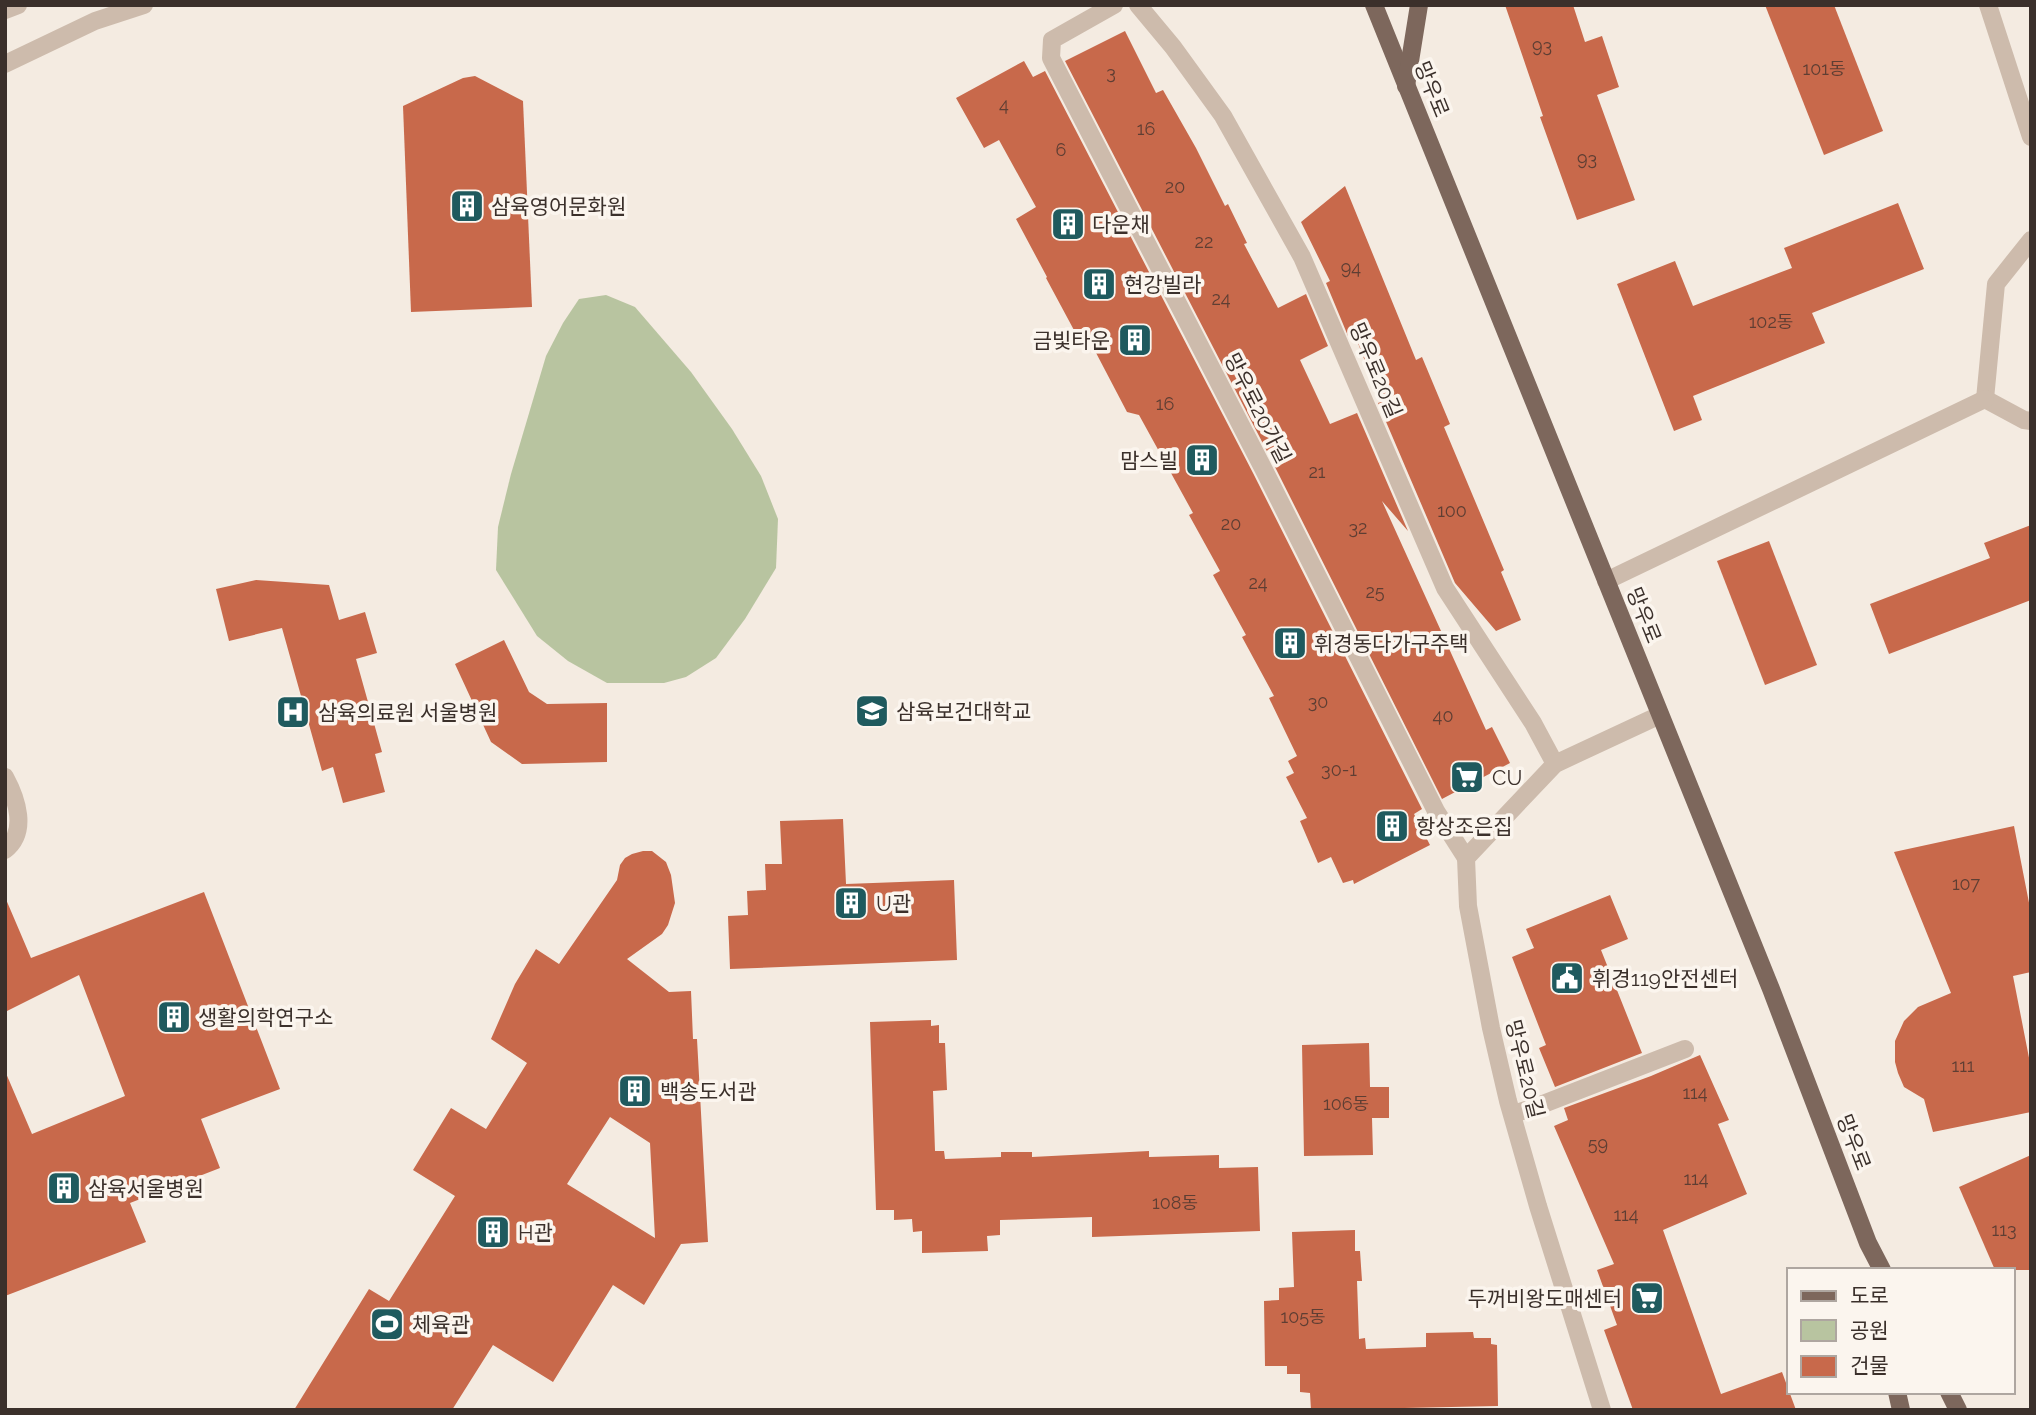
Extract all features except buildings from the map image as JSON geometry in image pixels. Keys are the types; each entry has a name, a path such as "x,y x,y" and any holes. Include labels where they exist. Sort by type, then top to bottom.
{"main road":[{"name":"망우로","path":"1374,5 1771,989 1868,1243 1881,1268"},
{"path":"1406,86 1419,5"},
{"name":"망우로","path":"1868,1243 1873,1268"},
{"path":"1950,1394 1958,1410"}],"street":[{"path":"5,10 18,5"},
{"path":"5,64 95,21 144,5"},
{"name":"망우로20가길","path":"1114,5 1052,40 1051,58 1263,468 1436,811 1466,858"},
{"name":"망우로20길","path":"1138,5 1173,47 1223,116 1302,257 1445,588 1533,723 1555,764"},
{"path":"1988,5 2031,137"},
{"path":"1985,399 1996,284 2031,240"},
{"path":"1606,581 1985,399"},
{"path":"1985,399 2024,420 2031,421"},
{"path":"1466,858 1555,764 1660,715"},
{"path":"5,777 19,819 16,838 5,850"},
{"name":"망우로20길","path":"1466,858 1468,906 1491,1028 1538,1206 1602,1410"},
{"path":"1513,1114 1538,1107 1685,1049"}],"green space":[{"path":"606,295 635,307 691,372 732,429 761,476 778,519 776,568 745,619 716,658 686,677 664,683 607,683 568,661 537,636 496,570 498,527 546,356 579,299"}],"place":[{"name":"삼육영어문화원","path":"467,206"},
{"name":"다운채","path":"1068,224"},
{"name":"현강빌라","path":"1099,284"},
{"name":"금빛타운","path":"1135,340"},
{"name":"맘스빌","path":"1202,460"},
{"name":"휘경동다가구주택","path":"1290,643"},
{"name":"삼육보건대학교","path":"872,711"},
{"name":"삼육의료원 서울병원","path":"293,712"},
{"name":"CU","path":"1467,777"},
{"name":"항상조은집","path":"1392,826"},
{"name":"U관","path":"851,903"},
{"name":"휘경119안전센터","path":"1567,978"},
{"name":"생활의학연구소","path":"174,1017"},
{"name":"백송도서관","path":"635,1091"},
{"name":"삼육서울병원","path":"64,1188"},
{"name":"H관","path":"493,1232"},
{"name":"두꺼비왕도매센터","path":"1647,1298"},
{"name":"체육관","path":"387,1324"}]}
